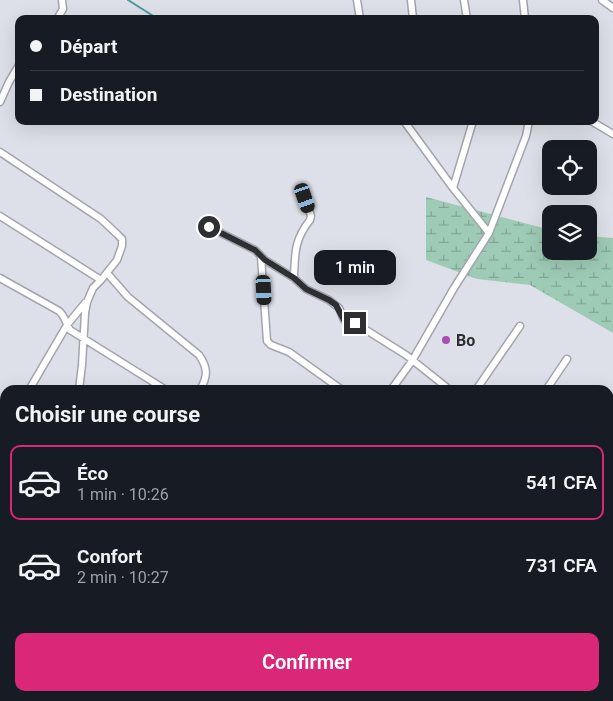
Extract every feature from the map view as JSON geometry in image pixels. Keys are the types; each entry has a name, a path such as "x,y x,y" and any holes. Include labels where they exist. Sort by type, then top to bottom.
{"street":[{"path":"60,15 63,9 62,0"},
{"path":"357,0 359,15"},
{"path":"411,0 413,15"},
{"path":"464,0 466,15"},
{"path":"523,0 525,15"},
{"path":"602,0 613,8"},
{"path":"0,102 15,72"},
{"path":"407,125 489,233"},
{"path":"454,188 472,125"},
{"path":"395,385 412,361 454,288 489,233 526,136 528,125"},
{"path":"598,125 613,134"},
{"path":"0,152 101,219 122,239 122,246 117,260 93,288 87,302 80,385"},
{"path":"294,278 295,248 311,216 305,198"},
{"path":"0,216 101,280"},
{"path":"209,227 255,250 265,260 294,278 306,289 336,305 344,320 355,323 394,347 443,385"},
{"path":"261,256 267,341 271,346 289,352 335,385"},
{"path":"107,273 128,297 199,355 205,363 207,373 203,385"},
{"path":"0,278 59,311 70,330 158,385"},
{"path":"31,385 67,325 87,302"},
{"path":"479,385 520,326"},
{"path":"549,385 567,359"}],"green space":[{"path":"426,197 542,228 542,260 597,260 597,237 613,238 613,333 530,285 477,279 426,260"}],"waterway":[{"path":"128,0 152,15"}],"place":[{"name":"Bo","path":"446,340"}],"route":[{"path":"209,227 255,250 265,260 294,278 310,292 322,296 336,305 344,320 355,323"}]}
